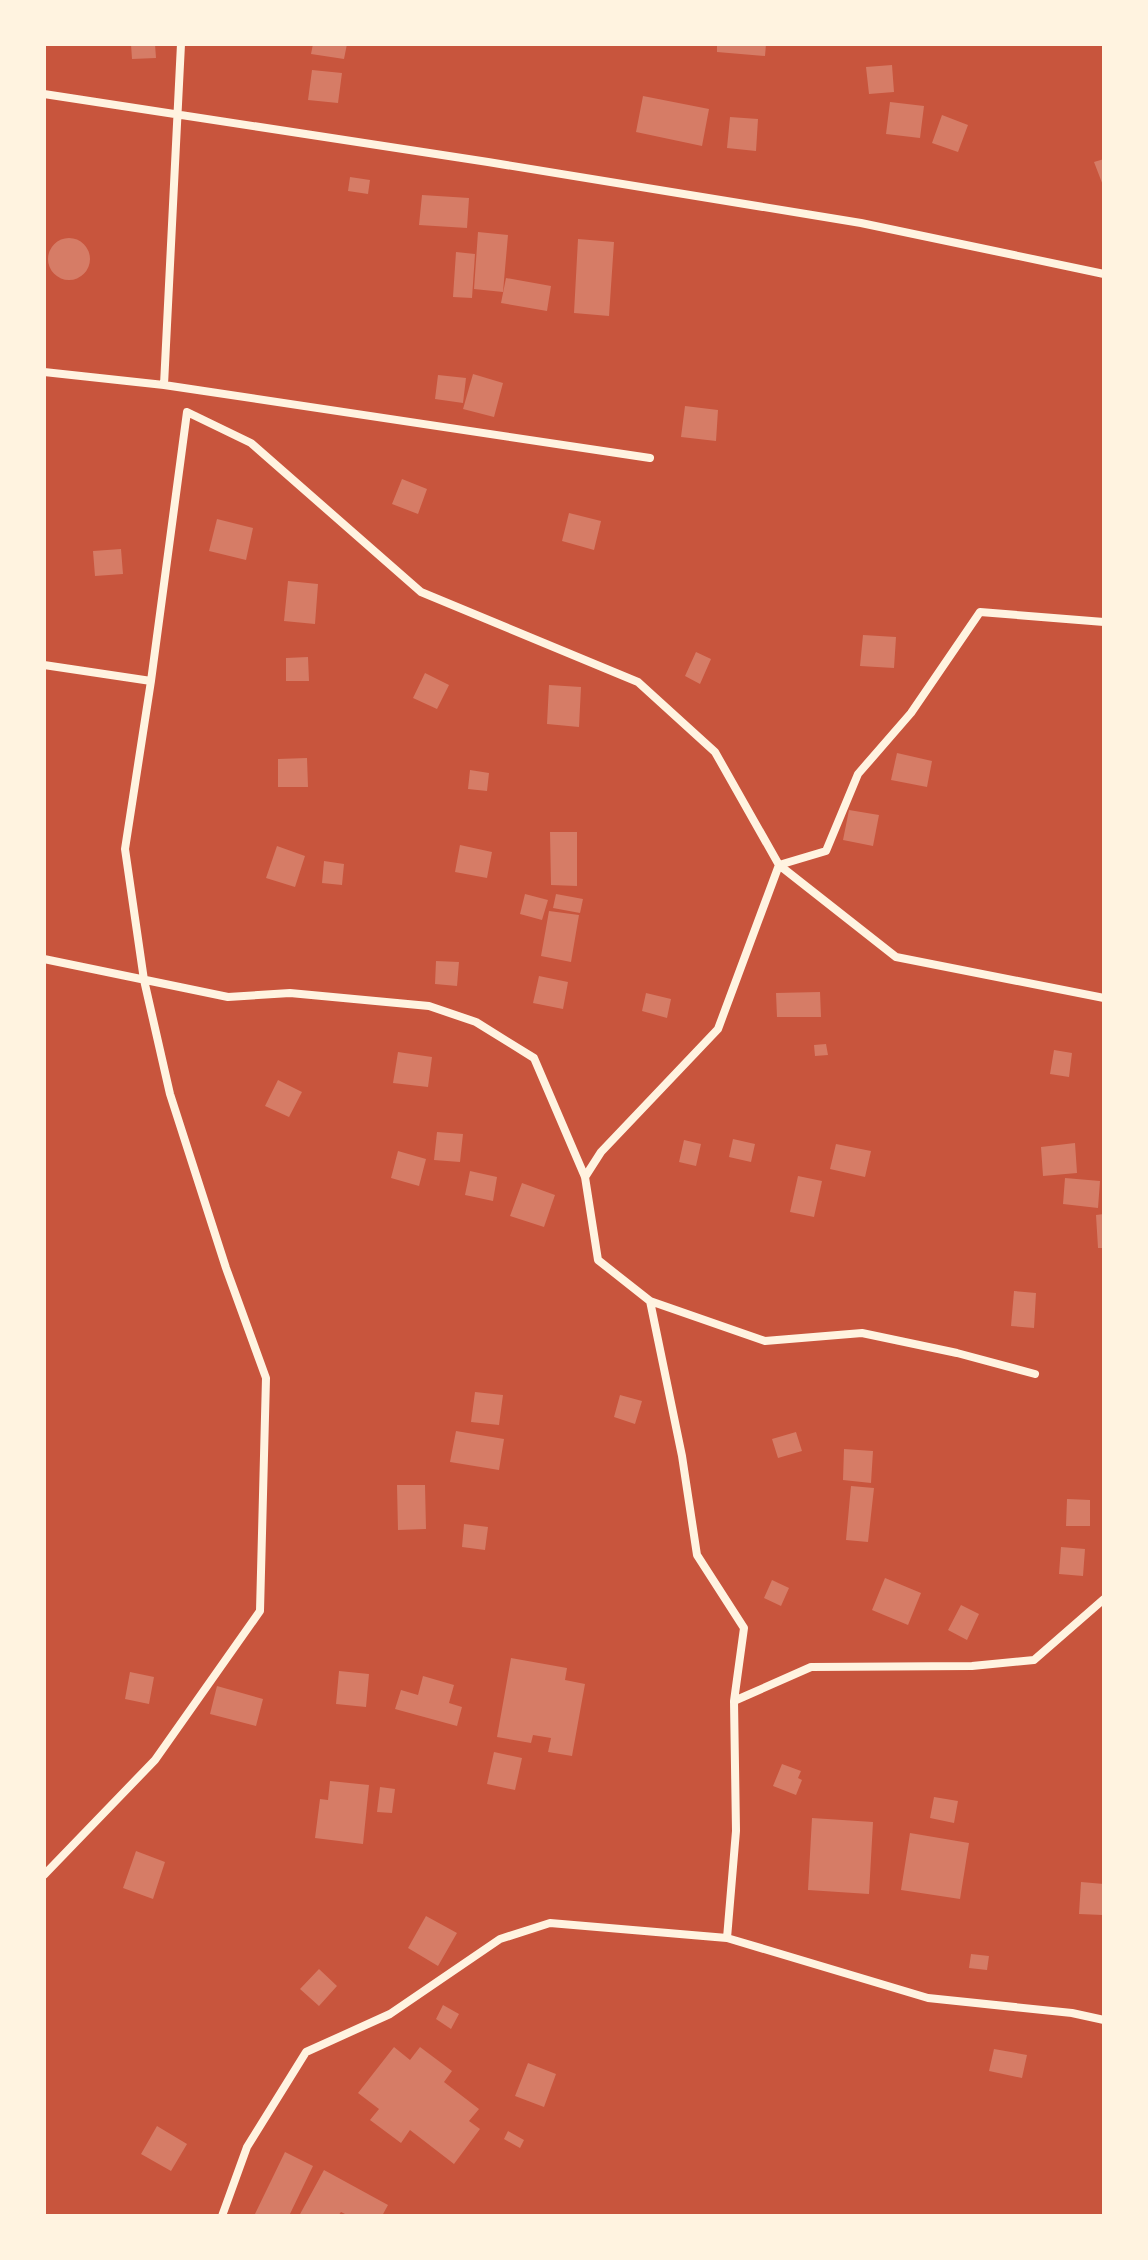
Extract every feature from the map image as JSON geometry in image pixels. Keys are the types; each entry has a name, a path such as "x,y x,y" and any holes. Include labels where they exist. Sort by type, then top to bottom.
{"street":[{"path":"164,385 181,44"},
{"path":"44,94 861,223 1104,274"},
{"path":"44,372 164,385 650,458"},
{"path":"44,1875 155,1760 260,1611 266,1378 226,1268 170,1094 144,980 125,849 187,412 251,443 421,592 638,682 715,752 779,865 896,957 1104,998"},
{"path":"779,865 826,851 858,774 911,713 980,612 1104,622"},
{"path":"44,665 151,681"},
{"path":"585,1177 601,1152 718,1029 779,865"},
{"path":"44,959 228,997 290,993 429,1006 476,1022 534,1058 585,1177 598,1260 650,1301 765,1341 862,1333 957,1353 1035,1374"},
{"path":"650,1301 682,1456 697,1555 744,1628 734,1701 736,1831 727,1938"},
{"path":"734,1701 811,1667 972,1666 1034,1660 1104,1599"},
{"path":"222,2216 247,2147 306,2052 390,2014 500,1939 550,1923 727,1938 928,1998 1072,2013 1104,2020"}],"building":[{"path":"131,44 155,44 156,58 132,59"},
{"path":"313,44 347,44 344,59 311,54"},
{"path":"717,44 766,44 765,56 717,52"},
{"path":"892,65 894,92 869,94 866,67"},
{"path":"312,70 342,73 338,103 308,100"},
{"path":"643,96 709,109 702,146 636,132"},
{"path":"890,102 924,106 920,138 886,134"},
{"path":"942,115 968,125 958,152 932,143"},
{"path":"730,117 758,119 756,151 727,148"},
{"path":"1104,159 1104,188 1094,162"},
{"path":"350,177 370,180 368,194 348,191"},
{"path":"422,195 469,198 467,228 419,225"},
{"path":"478,232 508,235 503,292 474,289"},
{"path":"69,238 84,244 90,259 84,274 69,280 54,274 48,259 54,244"},
{"path":"578,239 614,242 609,316 574,313"},
{"path":"456,252 475,254 472,298 453,297"},
{"path":"506,278 551,286 547,311 501,303"},
{"path":"473,374 503,383 494,417 463,409"},
{"path":"438,375 466,378 463,403 435,399"},
{"path":"685,406 718,410 716,441 681,437"},
{"path":"402,479 427,489 418,514 392,504"},
{"path":"569,513 601,521 594,550 562,541"},
{"path":"217,519 253,528 246,560 209,551"},
{"path":"121,549 123,574 95,576 93,551"},
{"path":"288,581 318,584 315,624 284,621"},
{"path":"863,635 896,637 894,668 860,666"},
{"path":"696,652 711,659 700,684 685,676"},
{"path":"308,657 309,681 286,681 286,658"},
{"path":"425,673 449,685 437,709 413,698"},
{"path":"549,685 581,687 579,727 547,724"},
{"path":"897,753 932,761 927,787 891,780"},
{"path":"307,758 308,787 278,787 278,759"},
{"path":"470,770 489,773 487,791 468,789"},
{"path":"849,810 879,815 873,846 843,840"},
{"path":"550,832 577,832 577,886 551,885"},
{"path":"460,845 492,852 487,878 455,872"},
{"path":"277,846 305,856 295,887 266,878"},
{"path":"324,861 344,864 342,885 322,883"},
{"path":"525,894 548,900 542,920 520,914"},
{"path":"556,894 583,899 580,913 553,908"},
{"path":"549,911 579,915 571,962 541,956"},
{"path":"436,961 459,962 457,986 435,984"},
{"path":"539,976 568,982 563,1009 533,1003"},
{"path":"820,992 821,1017 777,1017 776,993"},
{"path":"646,993 671,999 667,1018 642,1011"},
{"path":"826,1044 828,1055 815,1056 814,1045"},
{"path":"1054,1050 1072,1053 1069,1077 1050,1074"},
{"path":"398,1052 432,1057 428,1087 393,1083"},
{"path":"278,1080 302,1092 289,1117 265,1106"},
{"path":"437,1132 463,1134 460,1162 434,1160"},
{"path":"733,1139 755,1144 751,1162 729,1157"},
{"path":"684,1140 701,1144 696,1166 679,1162"},
{"path":"1075,1143 1077,1173 1043,1176 1041,1147"},
{"path":"836,1144 871,1151 865,1177 830,1169"},
{"path":"398,1151 426,1159 419,1186 391,1178"},
{"path":"470,1171 497,1177 493,1201 465,1195"},
{"path":"798,1176 822,1181 814,1217 790,1212"},
{"path":"1065,1178 1100,1181 1098,1208 1063,1204"},
{"path":"522,1183 555,1195 544,1227 510,1216"},
{"path":"1104,1214 1104,1248 1098,1248 1096,1215"},
{"path":"1014,1291 1036,1293 1034,1328 1011,1326"},
{"path":"475,1392 503,1395 499,1425 471,1422"},
{"path":"620,1395 642,1401 635,1424 614,1417"},
{"path":"456,1431 504,1439 499,1470 450,1462"},
{"path":"796,1432 802,1451 778,1458 772,1439"},
{"path":"844,1449 873,1451 871,1483 843,1480"},
{"path":"397,1485 425,1485 426,1529 398,1530"},
{"path":"851,1486 874,1488 868,1542 846,1540"},
{"path":"1067,1499 1090,1500 1090,1526 1066,1526"},
{"path":"464,1524 488,1527 485,1550 462,1547"},
{"path":"1061,1547 1085,1549 1083,1576 1059,1574"},
{"path":"885,1578 921,1593 908,1625 872,1610"},
{"path":"772,1580 789,1588 781,1606 764,1598"},
{"path":"961,1605 979,1614 967,1640 948,1630"},
{"path":"511,1658 567,1668 565,1680 585,1684 572,1756 548,1752 551,1738 533,1735 531,1743 497,1737"},
{"path":"339,1671 369,1674 366,1707 336,1704"},
{"path":"130,1672 154,1677 149,1704 125,1699"},
{"path":"423,1676 454,1685 449,1703 462,1707 457,1726 395,1709 401,1690 418,1695"},
{"path":"217,1686 263,1699 256,1726 210,1714"},
{"path":"494,1752 522,1758 515,1790 487,1784"},
{"path":"782,1764 801,1771 798,1778 802,1780 796,1795 773,1786"},
{"path":"330,1781 369,1785 363,1844 315,1838 320,1799 328,1800"},
{"path":"380,1787 395,1789 392,1813 377,1812"},
{"path":"934,1797 958,1801 954,1823 930,1818"},
{"path":"812,1818 873,1822 869,1894 808,1890"},
{"path":"910,1833 969,1843 960,1899 901,1890"},
{"path":"136,1851 165,1862 153,1899 123,1888"},
{"path":"1081,1882 1104,1884 1103,1915 1079,1914"},
{"path":"426,1916 457,1933 438,1966 408,1948"},
{"path":"971,1954 989,1956 987,1970 969,1968"},
{"path":"319,1969 337,1986 319,2006 300,1989"},
{"path":"443,2005 459,2014 451,2029 436,2019"},
{"path":"394,2047 410,2060 420,2047 452,2071 444,2082 479,2109 469,2121 480,2129 454,2164 410,2130 401,2143 370,2120 379,2109 358,2093"},
{"path":"994,2049 1027,2055 1022,2078 989,2071"},
{"path":"528,2063 556,2074 544,2107 515,2096"},
{"path":"157,2126 187,2144 171,2171 141,2154"},
{"path":"508,2131 524,2140 520,2148 504,2139"},
{"path":"285,2152 313,2166 289,2216 254,2216"},
{"path":"324,2170 388,2205 382,2216 349,2216 341,2212 338,2216 299,2216"}]}
